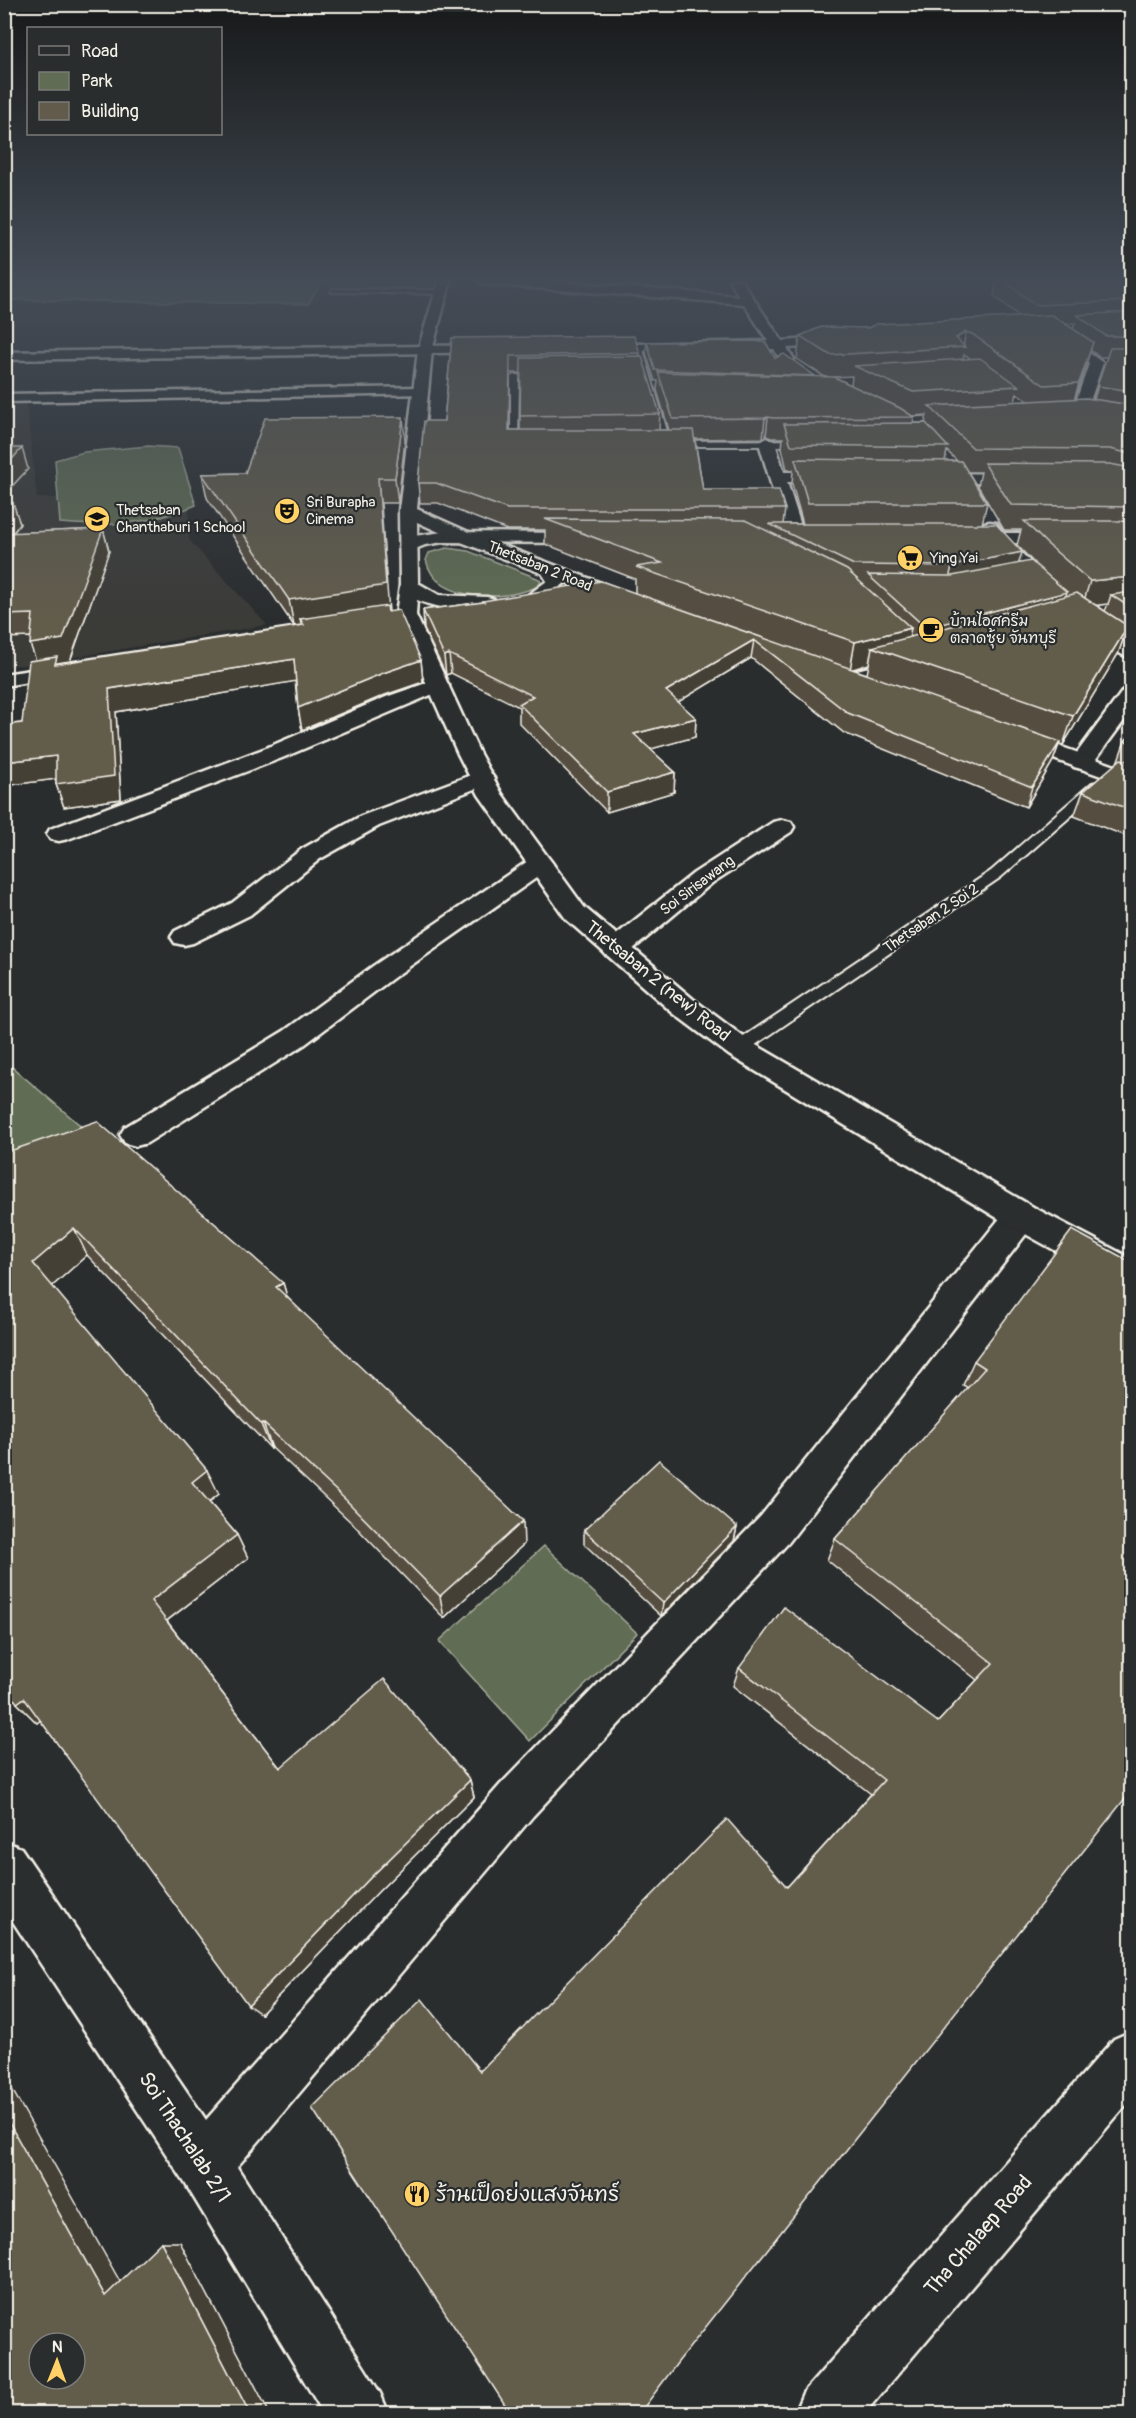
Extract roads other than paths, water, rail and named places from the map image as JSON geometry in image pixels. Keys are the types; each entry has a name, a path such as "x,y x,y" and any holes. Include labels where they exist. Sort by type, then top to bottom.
{"street":[{"path":"4,398 311,393"},
{"path":"394,617 409,585 408,511 421,393"},
{"path":"1079,414 1089,393"},
{"path":"919,436 901,421 986,418"},
{"path":"767,443 795,538"},
{"path":"947,464 962,478 973,498"},
{"path":"777,477 858,478"},
{"path":"916,478 1044,479"},
{"name":"Thetsaban 2 Road","path":"408,511 467,538 645,606"},
{"path":"985,518 1023,577 1071,617 1131,651"},
{"path":"408,547 420,540 432,538 610,538"},
{"path":"774,538 819,538"},
{"path":"949,538 1131,538"},
{"path":"538,595 556,583 556,577 549,570"},
{"path":"409,585 416,592 432,599 487,603"},
{"path":"394,617 592,587"},
{"path":"1071,617 1110,612"},
{"name":"Thetsaban 2 (new) Road","path":"394,617 438,685 491,795 574,913 683,1006 739,1048 1021,1216 1131,1276"},
{"path":"4,680 85,668"},
{"path":"825,669 879,688"},
{"path":"59,834 274,753 438,685"},
{"path":"1082,762 1131,694"},
{"path":"992,729 1122,776"},
{"path":"184,937 241,909 311,854 370,821 482,778"},
{"name":"Soi Sirisawang","path":"616,949 703,878 782,827"},
{"path":"136,1135 294,1038 383,972 540,864"},
{"path":"204,2164 516,1800 775,1529 1021,1216"},
{"name":"Soi Thachalab 2/1","path":"4,1865 204,2164 359,2414"},
{"name":"Tha Chalaep Road","path":"824,2414 1131,2057"}],"lane":[{"path":"515,393 514,446 531,447"},
{"path":"651,393 667,444"},
{"path":"654,444 812,443"},
{"path":"846,676 908,660"},
{"name":"Thetsaban 2 Soi 2","path":"739,1048 996,874 1122,776"}],"place":[{"name":"Sri Burapha Cinema","path":"287,511"},
{"name":"Thetsaban Chanthaburi 1 School","path":"97,519"},
{"name":"Ying Yai","path":"910,558"},
{"name":"บ้านไอศครีม ตลาดซุ้ย จันทบุรี","path":"931,630"},
{"name":"ร้านเป็ดย่งแสงจันทร์","path":"417,2194"}]}
